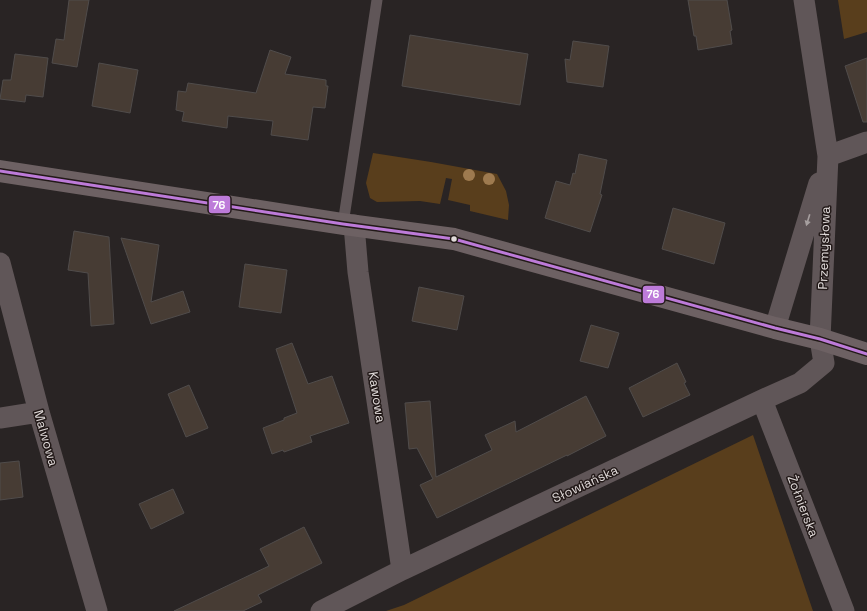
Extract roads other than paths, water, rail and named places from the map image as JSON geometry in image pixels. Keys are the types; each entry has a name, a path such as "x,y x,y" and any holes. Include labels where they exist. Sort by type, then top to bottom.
{"main road":[{"path":"0,171 454,240 820,339 867,354"}],"street":[{"name":"Przemysłowa","path":"804,0 828,156 820,339"},
{"path":"828,156 867,142"},
{"name":"Przemysłowa","path":"775,328 828,156"},
{"name":"Kawowa","path":"348,224 358,272 402,570"},
{"name":"Malwowa","path":"0,263 39,412 96,611"},
{"name":"Słowiańska","path":"321,611 402,570 800,383 824,363 820,339"},
{"name":"Żołnierska","path":"762,400 844,611"},
{"path":"0,418 39,412"}],"lane":[{"path":"348,224 377,0"}]}
